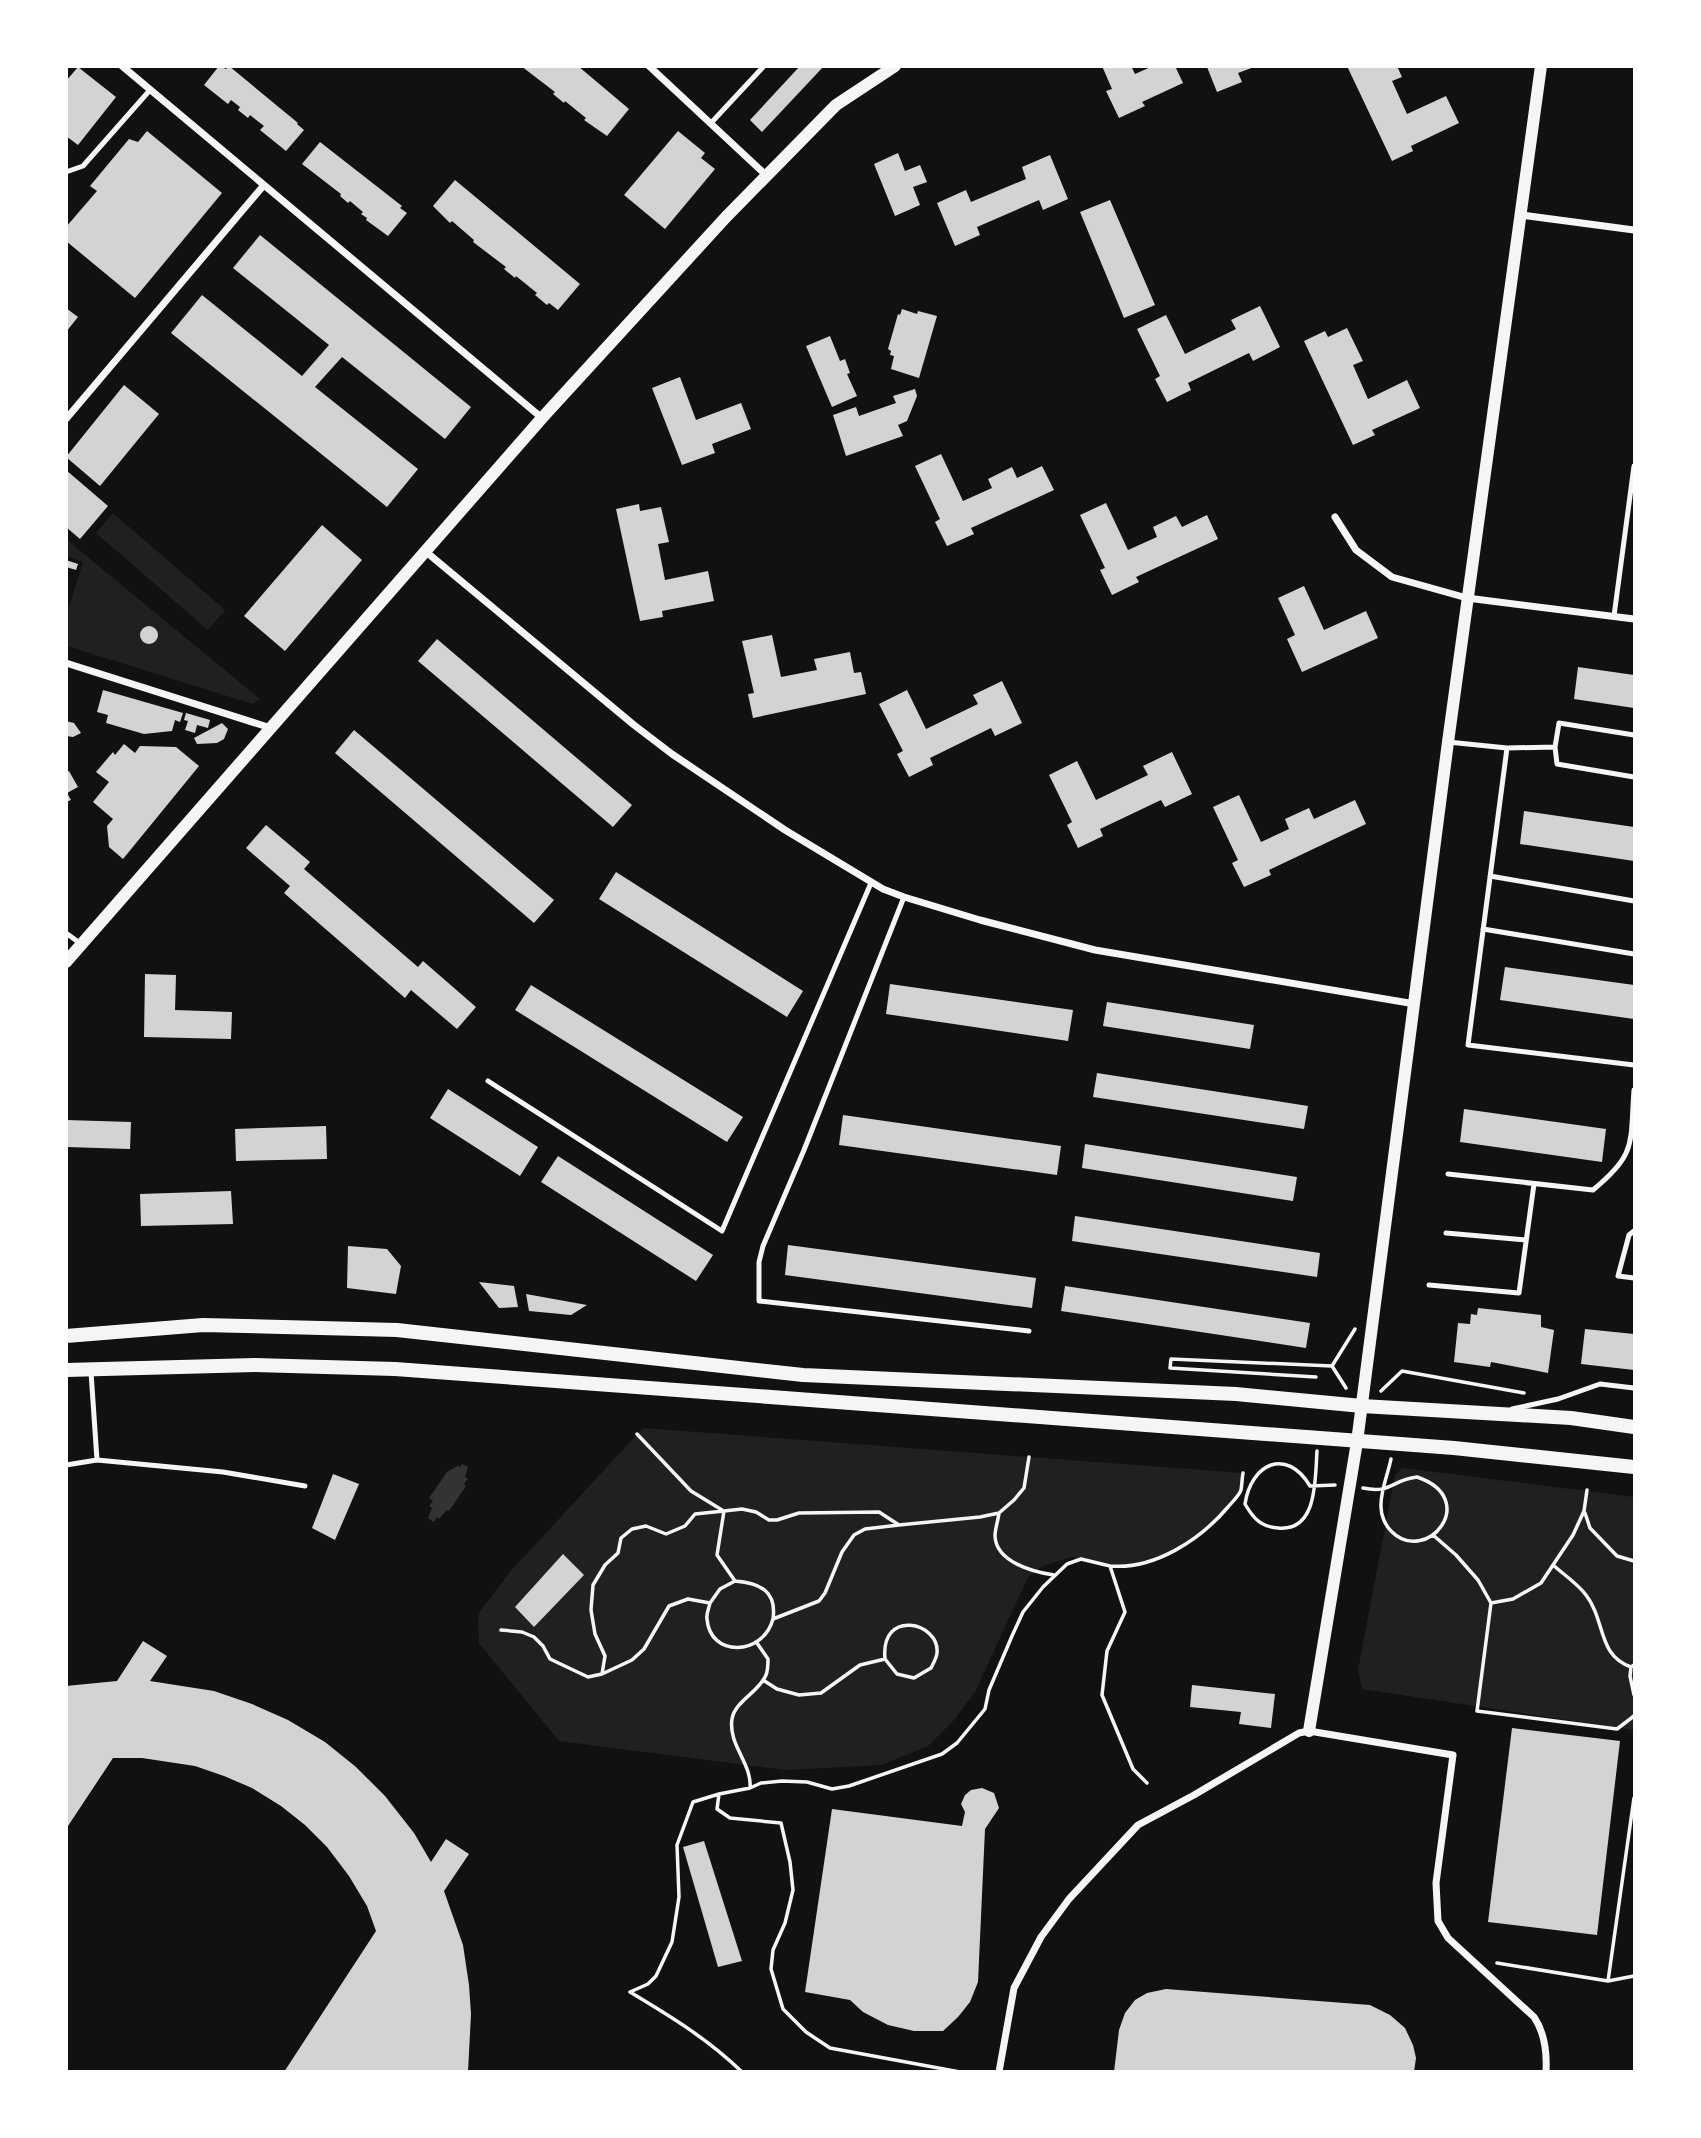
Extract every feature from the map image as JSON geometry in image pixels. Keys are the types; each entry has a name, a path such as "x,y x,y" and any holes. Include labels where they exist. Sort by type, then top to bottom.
{"main road":[{"path":"66,1336 203,1325 397,1330 803,1375 1236,1394 1362,1406 1571,1418 1634,1427"},
{"path":"66,1370 255,1365 396,1369 1454,1448 1634,1467"}],"street":[{"path":"122,66 542,418"},
{"path":"649,66 768,177"},
{"path":"66,962 542,418 726,217 836,106 895,66"},
{"path":"1309,1731 1357,1442 1467,598 1541,66"},
{"path":"66,419 264,185"},
{"path":"1521,215 1634,230"},
{"path":"1335,517 1356,550 1386,574 1416,585 1467,598 1634,619"},
{"path":"425,551 672,754 785,830 871,883 904,897 1006,928 1095,950 1416,1004"},
{"path":"66,663 271,728"},
{"path":"999,2071 1014,1988 1041,1937 1069,1899 1138,1825 1300,1733 1309,1731 1453,1755 1436,1883 1438,1921 1454,1943 1534,2017 1539,2025 1547,2056 1546,2071"}],"lane":[{"path":"711,123 764,66"},
{"path":"66,172 83,166 150,90"},
{"path":"1614,616 1634,467"},
{"path":"1634,735 1559,723 1555,747 1557,764 1634,777"},
{"path":"1448,742 1507,748 1555,747"},
{"path":"1507,748 1468,1045 1634,1065"},
{"path":"1490,876 1634,901"},
{"path":"488,1081 722,1231 871,883"},
{"path":"904,897 763,1246 759,1262 758,1301 1029,1331"},
{"path":"1483,929 1634,954"},
{"path":"66,933 83,945"},
{"path":"1448,1174 1593,1190 1618,1170 1630,1149 1634,1090"},
{"path":"1429,1285 1519,1293 1534,1184"},
{"path":"1634,1231 1629,1235 1618,1276 1634,1278"},
{"path":"1446,1233 1526,1240"},
{"path":"91,1369 97,1460"},
{"path":"1497,1413 1558,1399 1600,1384 1634,1388"},
{"path":"66,1465 97,1460 223,1472 304,1486"}],"path":[{"path":"1316,1377 1170,1367 1171,1359 1332,1366"},
{"path":"1402,1371 1558,1399"},
{"path":"637,1434 691,1491 724,1511"},
{"path":"1317,1450 1312,1502 1305,1518 1295,1526 1285,1529 1270,1528 1251,1515 1245,1504 1250,1483 1260,1469 1270,1465 1283,1464 1298,1471 1310,1486 1350,1485 1379,1491 1409,1478 1417,1477 1439,1489 1448,1510 1446,1521 1433,1535 1418,1542 1397,1536 1385,1523 1381,1506 1392,1457"},
{"path":"773,1619 819,1601 842,1552 854,1535 865,1529 999,1513 1024,1488 1029,1457"},
{"path":"742,2071 688,2026 630,1992 648,1984 656,1976 672,1942 679,1897 677,1845 693,1802 761,1783 807,1782 832,1789 849,1786 942,1754 957,1743 985,1709 989,1690 1023,1612 1055,1575 1067,1564 1081,1559 1128,1567 1166,1555 1202,1533 1220,1516 1241,1492 1243,1473"},
{"path":"1491,1602 1513,1599 1541,1583 1573,1535 1584,1511 1587,1490"},
{"path":"602,1674 605,1656 595,1634 591,1610 593,1585 605,1565 618,1553 621,1538 632,1529 646,1526 666,1534 685,1526 695,1514 742,1509 756,1512 769,1520 799,1513 879,1512 899,1525"},
{"path":"724,1511 717,1555 734,1581"},
{"path":"1584,1511 1590,1528 1617,1556 1634,1561"},
{"path":"999,1513 995,1538 1002,1554 1035,1572 1055,1575"},
{"path":"1433,1535 1456,1555 1478,1580 1491,1602 1477,1711 1617,1729 1633,1717 1634,1723"},
{"path":"1553,1565 1586,1594 1597,1615 1608,1651 1620,1663 1633,1666 1630,1676 1634,1695"},
{"path":"1110,1566 1125,1612 1107,1651 1102,1695 1133,1769 1147,1783"},
{"path":"734,1581 750,1582 761,1587 775,1605 770,1629 757,1643 743,1647 726,1646 716,1639 706,1618 710,1603 720,1589 734,1581"},
{"path":"501,1630 522,1632 534,1637 550,1659 588,1677 602,1674 632,1660 644,1649 669,1605 688,1599 710,1603"},
{"path":"908,1625 922,1628 933,1636 937,1652 931,1668 914,1678 897,1674 885,1660 887,1636 896,1628 908,1625"},
{"path":"750,1788 751,1774 733,1740 732,1717 737,1707 767,1674 768,1658 757,1643"},
{"path":"763,1680 777,1689 799,1695 821,1693 860,1665 885,1660"},
{"path":"719,1794 717,1809 730,1818 781,1824 793,1889 785,1923 773,1950 771,1969 783,2009 806,2032 830,2048 960,2071"},
{"path":"1608,1981 1634,1798"},
{"path":"1497,1963 1608,1981 1634,1976"}],"shaded area":[{"path":"113,513 225,610 208,630 96,533"},
{"path":"67,540 260,699 253,704 67,646 67,613 83,562 67,556"},
{"path":"643,1428 1243,1473 1241,1492 1202,1533 1166,1555 1128,1567 1071,1557 1043,1566 1028,1577 975,1692 954,1720 928,1746 882,1765 785,1770 559,1741 479,1643 478,1614 509,1573"},
{"path":"462,1464 468,1467 465,1477 468,1479 464,1484 466,1486 449,1511 439,1519 437,1517 434,1522 428,1518 432,1508 429,1506 433,1501 429,1498 447,1472"},
{"path":"1402,1468 1634,1497 1634,1730 1362,1689 1358,1670 1395,1475"}],"building":[{"path":"219,66 226,69 229,66 304,130 286,151 260,130 264,126 250,115 248,118 231,100 228,104 204,85"},
{"path":"521,66 578,66 629,109 607,136 584,120 586,118"},
{"path":"800,66 824,66 762,132 750,120"},
{"path":"1102,66 1131,66 1135,74 1153,66 1175,66 1183,83 1142,102 1145,106 1119,118 1106,91 1112,89"},
{"path":"1347,66 1397,66 1402,77 1392,81 1407,114 1446,96 1459,123 1411,146 1413,151 1392,161"},
{"path":"78,67 116,97 78,145 66,136 66,81"},
{"path":"1207,67 1254,67 1238,73 1242,82 1217,92"},
{"path":"147,131 222,193 135,298 66,241 66,227 97,191 90,186 129,139 138,142"},
{"path":"678,131 705,153 701,158 715,169 665,229 624,195"},
{"path":"320,142 402,206 400,208 407,213 388,236 366,220 361,214 363,212 350,201 348,203 341,194 302,164"},
{"path":"898,153 905,171 920,165 927,182 913,187 920,205 895,216 874,164"},
{"path":"1050,155 1068,199 1043,210 1039,200 977,227 980,235 955,246 937,203 966,190 971,202 1026,179 1022,167"},
{"path":"455,180 580,284 558,310 549,303 547,305 535,295 537,293 504,269 506,267 473,242 474,240 452,221 450,223 433,206"},
{"path":"1110,200 1155,305 1124,318 1080,212"},
{"path":"260,235 471,407 445,439 342,357 315,387 418,469 387,507 171,333 202,295 302,376 329,345 233,268"},
{"path":"1260,306 1280,347 1253,361 1249,353 1188,383 1191,390 1167,402 1155,379 1160,376 1137,329 1166,315 1185,354 1236,329 1231,320"},
{"path":"66,308 78,317 66,332"},
{"path":"902,309 937,316 919,378 891,369 894,356 890,355 891,351 888,349 898,314 900,315"},
{"path":"1347,328 1363,361 1353,365 1368,399 1407,380 1420,408 1372,430 1375,435 1353,445 1304,341 1325,331 1328,337"},
{"path":"830,336 840,361 845,359 850,373 847,374 857,396 832,407 806,346"},
{"path":"680,377 696,420 741,403 751,429 712,444 715,453 682,465 652,388"},
{"path":"124,385 159,414 100,486 66,457"},
{"path":"915,389 917,396 907,421 898,425 903,436 846,456 833,415 856,407 859,416 896,403 893,396"},
{"path":"941,454 963,501 992,488 988,479 1012,467 1017,478 1042,466 1054,490 971,528 974,534 947,546 935,522 940,519 915,466"},
{"path":"66,470 108,506 80,539 66,527"},
{"path":"1106,503 1128,550 1157,537 1153,527 1176,516 1182,527 1207,515 1218,539 1136,577 1139,582 1112,595 1100,570 1105,568 1080,515"},
{"path":"639,504 640,511 661,507 669,542 658,544 665,580 708,571 714,601 662,611 663,617 640,621 616,509"},
{"path":"322,525 362,560 285,651 244,616"},
{"path":"66,560 78,564 76,570 66,567"},
{"path":"1304,586 1324,630 1366,611 1378,638 1302,672 1287,639 1295,635 1278,598"},
{"path":"149,626 155,629 158,635 155,641 149,644 143,641 140,635 143,629"},
{"path":"772,635 781,677 817,670 814,659 850,652 854,673 861,672 866,694 753,718 748,694 754,693 742,641"},
{"path":"437,639 632,805 613,827 418,661"},
{"path":"1578,667 1634,675 1634,708 1574,699"},
{"path":"1002,681 1022,723 995,736 991,728 930,758 933,765 909,777 897,754 903,751 879,704 907,690 926,729 978,704 973,695"},
{"path":"103,690 183,713 180,722 175,720 172,731 144,734 106,723 108,715 97,712"},
{"path":"186,713 210,720 208,728 197,725 195,733 185,730 188,721 184,720"},
{"path":"66,721 74,723 81,733 73,737 66,736"},
{"path":"222,723 228,729 224,739 217,743 197,744 194,738"},
{"path":"354,730 554,900 534,923 335,753"},
{"path":"124,744 135,753 140,746 176,747 199,766 123,859 109,847 107,826 113,819 93,802 109,782 96,772 113,752 115,755"},
{"path":"1172,752 1192,794 1165,807 1161,800 1100,829 1103,836 1078,848 1067,825 1072,822 1049,775 1077,761 1096,800 1148,775 1143,766"},
{"path":"69,771 78,787 67,793 71,800 66,802 66,772"},
{"path":"1239,795 1261,842 1289,829 1285,819 1309,808 1314,819 1355,800 1366,824 1269,870 1271,875 1244,887 1232,863 1238,860 1213,807"},
{"path":"1524,811 1634,827 1634,861 1520,844"},
{"path":"266,825 310,862 304,869 418,967 423,961 476,1007 457,1029 411,990 405,998 284,893 290,886 246,848"},
{"path":"616,872 803,991 787,1017 599,899"},
{"path":"1505,967 1634,985 1634,1019 1500,1000"},
{"path":"145,974 176,975 175,1010 232,1012 231,1039 144,1037"},
{"path":"890,984 1073,1010 1068,1041 886,1014"},
{"path":"531,985 743,1117 727,1142 515,1010"},
{"path":"1107,1002 1254,1025 1250,1049 1103,1026"},
{"path":"1097,1073 1308,1106 1304,1129 1093,1097"},
{"path":"448,1089 538,1147 520,1176 430,1118"},
{"path":"1464,1109 1606,1129 1602,1162 1460,1142"},
{"path":"843,1115 1061,1146 1057,1175 839,1145"},
{"path":"66,1120 131,1122 130,1149 66,1147"},
{"path":"326,1126 327,1159 236,1161 235,1129"},
{"path":"1085,1144 1297,1177 1293,1201 1082,1168"},
{"path":"558,1156 713,1255 696,1281 541,1182"},
{"path":"231,1191 233,1224 141,1226 140,1194"},
{"path":"1075,1216 1320,1253 1317,1277 1072,1241"},
{"path":"788,1245 1036,1278 1032,1308 785,1275"},
{"path":"348,1246 387,1249 401,1266 396,1294 347,1288"},
{"path":"479,1282 514,1286 518,1307 499,1308"},
{"path":"1065,1286 1310,1323 1306,1348 1061,1311"},
{"path":"526,1294 587,1305 571,1315 529,1311"},
{"path":"1478,1308 1541,1315 1541,1327 1554,1330 1548,1373 1491,1362 1490,1367 1454,1362 1458,1323 1470,1324 1471,1314 1477,1315"},
{"path":"1585,1329 1634,1334 1634,1370 1581,1364"},
{"path":"333,1474 359,1484 335,1540 312,1528"},
{"path":"563,1554 584,1575 534,1627 515,1607"},
{"path":"143,1641 167,1656 150,1681 214,1691 288,1720 325,1742 356,1767 385,1796 414,1833 431,1862 446,1839 469,1854 444,1891 463,1945 469,1985 471,2014 468,2072 284,2072 376,1931 367,1906 327,1847 281,1806 252,1788 195,1766 142,1758 113,1758 66,1829 66,1686 117,1681"},
{"path":"1192,1685 1275,1694 1271,1728 1239,1724 1241,1712 1190,1707"},
{"path":"1512,1728 1620,1741 1597,1935 1488,1922"},
{"path":"982,1788 994,1793 999,1808 985,1829 978,1982 970,2002 958,2017 943,2031 914,2031 888,2025 863,2012 850,2000 805,1992 832,1809 962,1826 965,1812 961,1804 965,1795 971,1790"},
{"path":"704,1841 742,1961 718,1967 683,1847"},
{"path":"1166,1989 1370,2005 1390,2015 1405,2028 1416,2058 1414,2072 1114,2072 1119,2030 1125,2013 1135,2000 1147,1993"}]}
